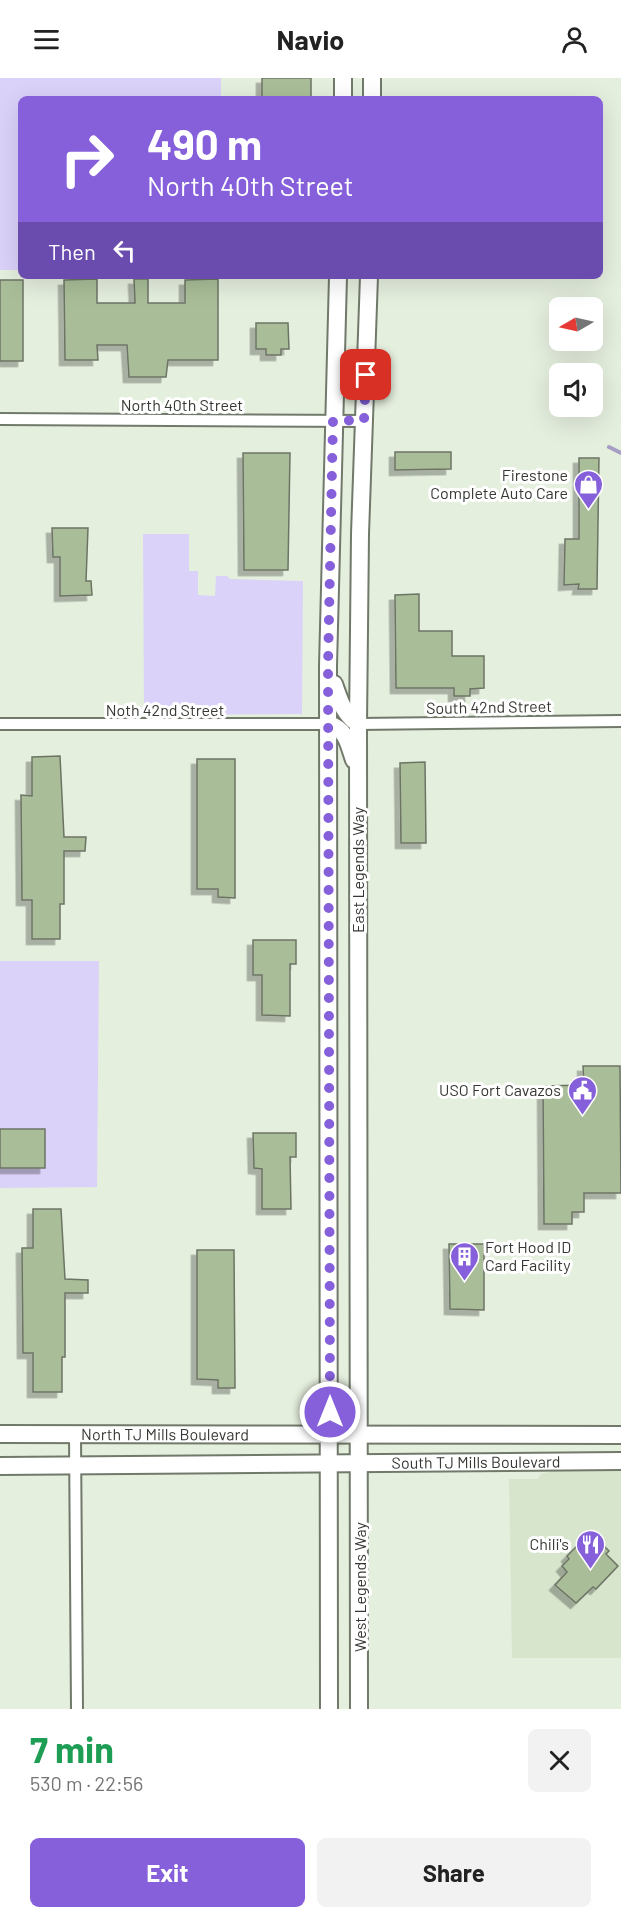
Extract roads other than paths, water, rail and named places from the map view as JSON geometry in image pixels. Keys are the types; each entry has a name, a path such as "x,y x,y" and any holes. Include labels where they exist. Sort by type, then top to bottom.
{"street":[{"path":"343,78 343,96"},
{"path":"372,78 372,96"},
{"name":"East Legends Way","path":"329,1465 328,666 338,279"},
{"name":"East Legends Way","path":"360,1464 358,724 369,279"},
{"name":"North 40th Street","path":"0,419 364,421"},
{"path":"328,666 341,706 348,717 358,724"},
{"name":"South 42nd Street","path":"358,724 621,721"},
{"name":"Noth 42nd Street","path":"0,724 329,724"},
{"path":"329,724 340,728 345,735 358,773"},
{"name":"North TJ Mills Boulevard","path":"0,1434 330,1436"},
{"path":"75,1435 77,1709"},
{"name":"South TJ Mills Boulevard","path":"330,1436 621,1435"},
{"name":"South TJ Mills Boulevard","path":"329,1465 621,1461"},
{"name":"West Legends Way","path":"359,1709 360,1464"},
{"name":"North TJ Mills Boulevard","path":"0,1466 329,1465"},
{"name":"West Legends Way","path":"329,1465 329,1709"}],"waterway":[{"path":"609,447 621,453"}],"place":[{"name":"Firestone Complete Auto Care","path":"589,510"},
{"name":"USO Fort Cavazos","path":"582,1116"},
{"name":"Fort Hood ID Card Facility","path":"464,1282"},
{"name":"Chili's","path":"590,1570"}]}
